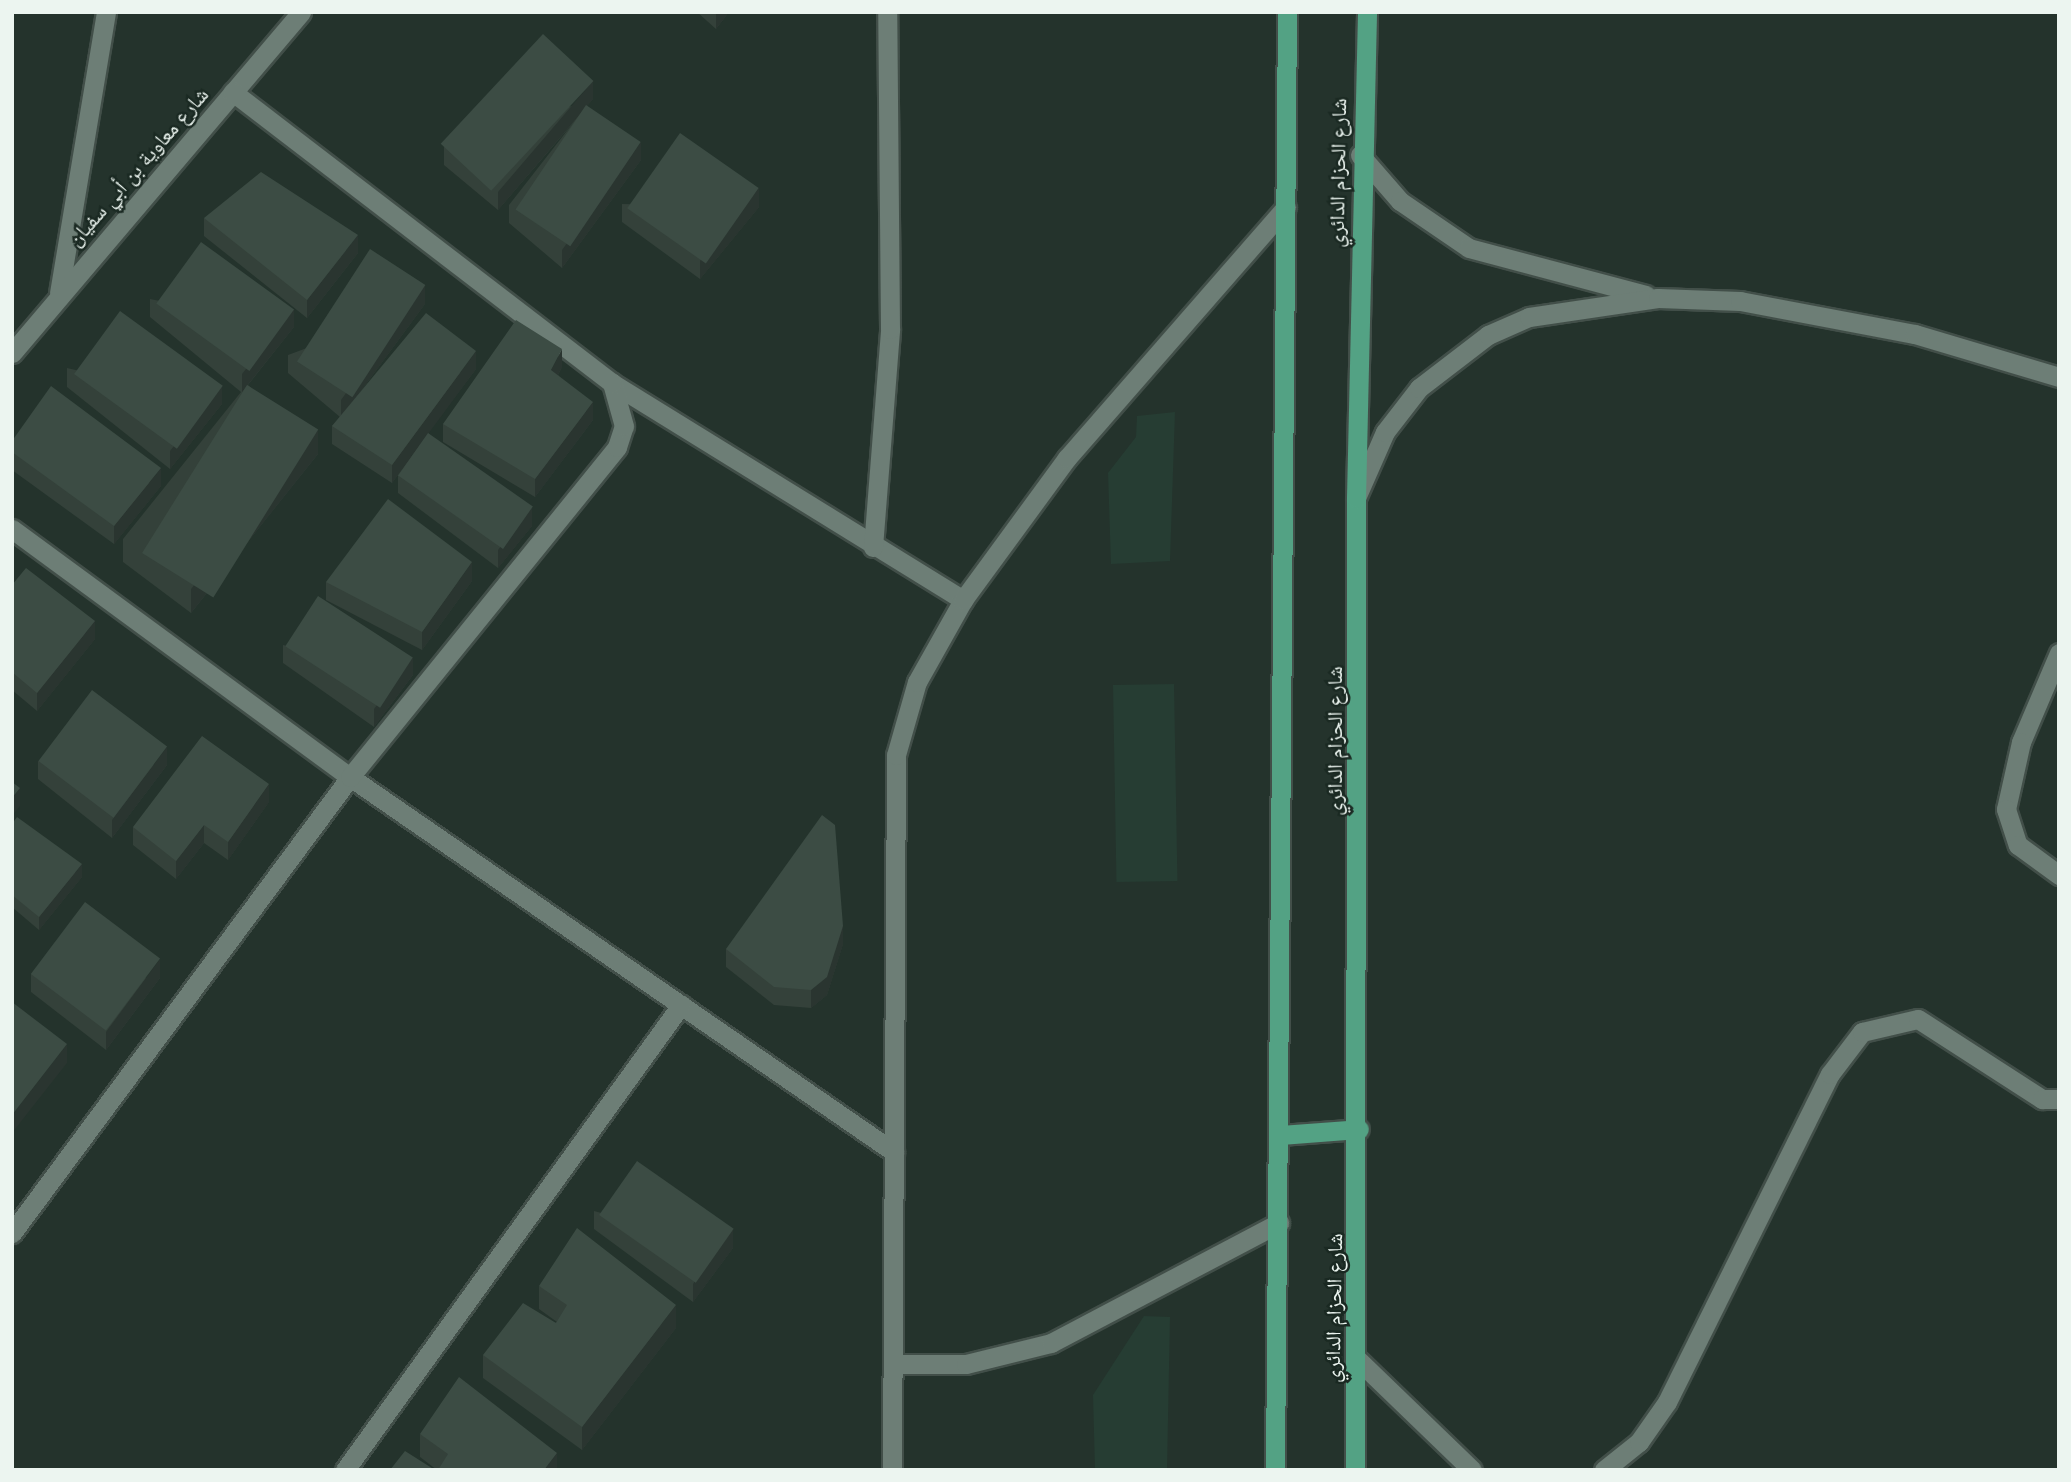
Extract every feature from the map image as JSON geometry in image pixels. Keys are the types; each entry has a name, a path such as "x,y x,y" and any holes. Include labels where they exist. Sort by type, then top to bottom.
{"main road":[{"path":"1275,1470 1280,1135 1287,12"},
{"name":"شارع الحزام الدائري","path":"1355,1470 1359,1129 1356,498 1360,155 1367,12"},
{"path":"1280,1135 1359,1129"}],"street":[{"path":"58,294 106,12"},
{"name":"شارع معاوية بن أبي سفيان","path":"12,353 58,294 301,12"},
{"path":"873,547 890,329 887,12"},
{"path":"233,92 612,383 873,547 963,600"},
{"path":"1360,155 1400,201 1469,248 1658,298 1831,315 2059,377"},
{"path":"892,1470 896,755 916,682 963,600 1067,458 1286,207"},
{"path":"1356,498 1385,432 1419,387 1489,335 1529,317 1658,298"},
{"path":"12,1233 350,777 617,447 624,426 612,383"},
{"path":"12,529 350,777 894,1152"},
{"path":"2059,653 2021,742 2006,810 2018,845 2059,875"},
{"path":"345,1470 681,1005"},
{"path":"1604,1470 1639,1443 1667,1402 1830,1074 1862,1032 1918,1019 2042,1100 2059,1099"},
{"path":"894,1364 966,1364 1051,1343 1279,1223"},
{"path":"1356,1358 1472,1470"}],"shaded area":[{"path":"1175,412 1170,561 1111,564 1108,473 1136,437 1137,416"},
{"path":"1174,684 1177,881 1116,882 1113,685"},
{"path":"1144,1316 1170,1317 1167,1470 1095,1470 1093,1395"}],"building":[{"path":"543,34 593,81 491,191 441,144"},
{"path":"586,105 641,142 570,246 516,209"},
{"path":"680,133 759,188 706,263 627,208"},
{"path":"261,172 358,235 307,300 204,218"},
{"path":"201,242 294,310 249,371 156,303"},
{"path":"370,249 425,285 352,397 297,361"},
{"path":"120,311 223,386 177,449 74,374"},
{"path":"426,313 476,351 392,465 332,426"},
{"path":"516,320 562,349 551,370 593,402 535,479 443,424"},
{"path":"247,385 318,430 213,597 142,553"},
{"path":"51,386 161,468 114,526 12,452 12,441"},
{"path":"428,433 533,506 503,549 398,476"},
{"path":"388,499 472,562 422,632 326,582"},
{"path":"26,568 95,621 37,693 12,672 12,585"},
{"path":"318,596 413,658 380,708 285,646"},
{"path":"92,690 167,747 114,818 38,761"},
{"path":"202,736 269,784 228,842 204,825 176,861 133,827"},
{"path":"12,782 20,788 12,798"},
{"path":"822,815 835,825 843,926 827,977 811,990 774,987 726,949"},
{"path":"17,817 82,864 39,917 12,895 12,824"},
{"path":"85,902 160,959 106,1030 31,974"},
{"path":"12,1002 67,1044 12,1115"},
{"path":"637,1161 734,1229 696,1283 599,1215"},
{"path":"577,1228 676,1305 582,1427 483,1355 523,1303 556,1323 567,1305 539,1286"},
{"path":"459,1377 557,1453 544,1470 438,1470 448,1454 420,1434"},
{"path":"405,1451 435,1470 390,1470"}]}
